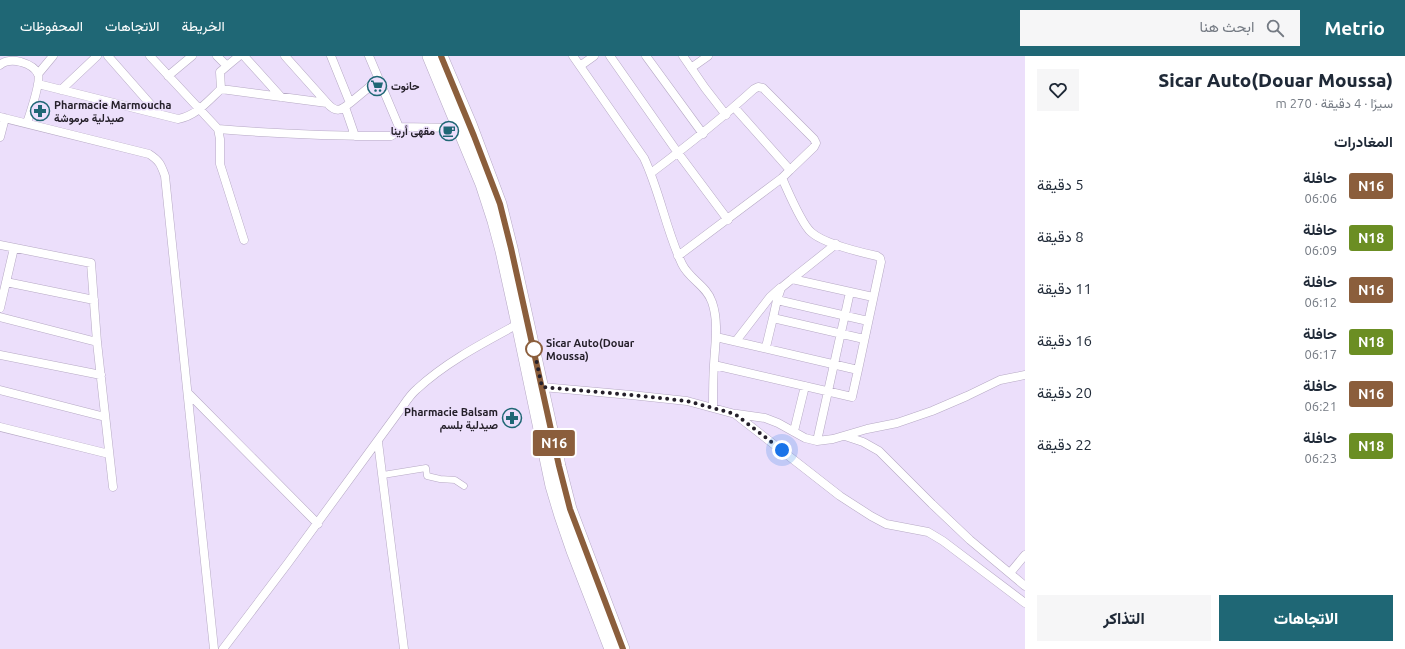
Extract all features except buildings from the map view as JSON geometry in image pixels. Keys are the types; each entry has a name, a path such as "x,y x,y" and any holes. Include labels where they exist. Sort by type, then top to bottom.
{"main road":[{"path":"429,56 482,184 494,221 502,251 556,502 611,649"},
{"path":"441,56 500,204 570,509 623,649"}],"street":[{"path":"38,74 53,56"},
{"path":"61,90 97,56"},
{"path":"108,56 159,114"},
{"path":"150,56 218,129 220,139 220,164 244,240"},
{"path":"168,76 192,56"},
{"path":"217,56 226,66"},
{"path":"221,89 220,72 239,56"},
{"path":"244,56 281,97"},
{"path":"285,56 333,110 337,110 348,105 379,79"},
{"path":"331,56 348,105 355,136"},
{"path":"369,56 400,127"},
{"path":"573,56 644,158 651,173 678,256 691,277 708,294 712,301 716,327 713,408"},
{"path":"580,66 594,56"},
{"path":"610,56 678,153 728,220"},
{"path":"646,56 703,134"},
{"path":"683,56 726,115"},
{"path":"691,68 708,56"},
{"path":"2,61 23,62 33,67 38,74 38,84 28,123"},
{"path":"38,84 178,119 188,117 221,89 326,103"},
{"path":"651,173 703,134 758,87 763,88 814,139 816,143 814,147 782,178 728,220 678,256"},
{"path":"734,107 790,170"},
{"path":"0,137 2,117 149,154 162,166 165,176 214,649"},
{"path":"400,127 458,128"},
{"path":"218,129 266,134 391,136 396,133 400,127"},
{"path":"714,365 852,397 881,262 880,258 820,238 811,232 804,222 782,178"},
{"path":"736,341 770,297 836,244"},
{"path":"0,245 91,263 97,342 113,487"},
{"path":"0,308 14,248"},
{"path":"792,279 873,297"},
{"path":"6,282 94,300"},
{"path":"766,347 780,288"},
{"path":"817,441 850,292"},
{"path":"777,300 868,321"},
{"path":"0,317 97,342"},
{"path":"773,318 864,339"},
{"path":"224,649 416,390 449,364 518,324"},
{"path":"716,336 858,370"},
{"path":"0,355 101,375"},
{"path":"542,387 687,401 735,414 765,418 778,423 804,438 817,441 833,439 867,429 897,423 932,411 1000,380 1025,375"},
{"path":"794,432 804,386"},
{"path":"0,390 105,417"},
{"path":"188,393 318,524"},
{"path":"735,414 840,496 886,524 928,532 943,540 1025,603"},
{"path":"0,428 109,454"},
{"path":"845,436 863,442 879,452 970,540 1025,586"},
{"path":"378,442 404,649"},
{"path":"383,475 426,468 427,476 455,480 464,486"},
{"path":"1010,573 1025,554"}],"bus line":[{"name":"N16","path":"441,56 493,183 504,217 559,466 570,509 623,649"}],"place":[{"name":"حانوت","path":"377,86"},
{"name":"Pharmacie Marmoucha صيدلية مرموشة","path":"40,111"},
{"name":"مقهى أرينا","path":"449,131"},
{"name":"Sicar Auto(Douar Moussa)","path":"534,349"},
{"name":"Pharmacie Balsam صيدلية بلسم","path":"512,418"}],"route":[{"path":"534,349 533,345 542,387 687,401 735,414 782,450"}]}
